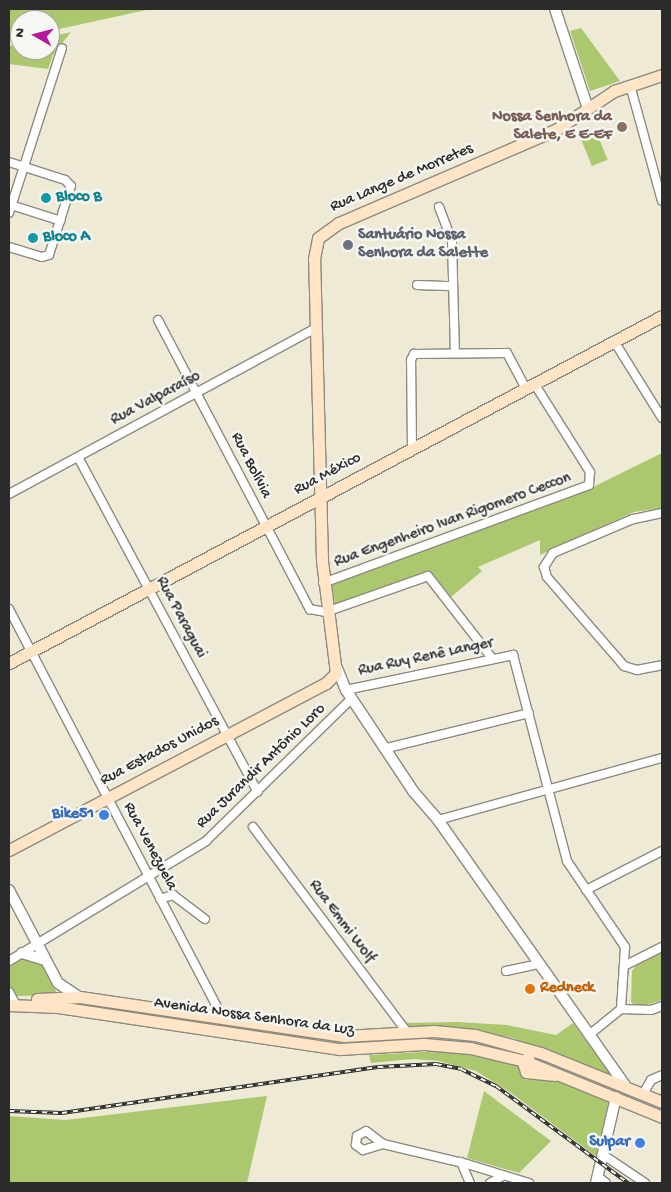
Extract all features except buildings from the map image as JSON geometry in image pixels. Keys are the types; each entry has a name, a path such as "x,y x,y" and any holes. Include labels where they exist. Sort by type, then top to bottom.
{"main road":[{"name":"Rua Lange de Morretes","path":"316,328 314,259 318,238 338,223 542,136 588,109 608,94 662,75"},
{"name":"Rua México","path":"9,662 662,316"},
{"path":"316,328 323,584 326,612 337,668"},
{"path":"301,507 314,515 321,533"},
{"name":"Rua Estados Unidos","path":"9,850 326,683 337,668"},
{"name":"Avenida Nossa Senhora da Luz","path":"11,1000 80,997 344,1036 407,1032 462,1033 542,1052 662,1102"},
{"name":"Avenida Nossa Senhora da Luz","path":"11,1000 330,1048 440,1044 484,1050 525,1061 560,1074 662,1117"},
{"path":"525,1061 531,1055 542,1052"}],"street":[{"path":"555,9 588,109"},
{"path":"9,213 62,48"},
{"path":"630,85 662,201"},
{"path":"9,162 71,184 51,252 46,257 9,247"},
{"path":"653,170 662,167"},
{"path":"12,205 61,220"},
{"path":"438,207 452,242 456,352"},
{"path":"417,285 453,286"},
{"name":"Rua Bolívia","path":"158,320 306,605 314,612 326,612"},
{"name":"Rua Valparaíso","path":"9,494 316,328"},
{"path":"614,342 662,418"},
{"path":"412,449 412,356 416,353 507,353 530,386"},
{"name":"Rua Engenheiro Ivan Rigomero Ceccon","path":"323,584 586,487 591,482 590,472 530,386"},
{"name":"Rua Paraguai","path":"78,457 258,792"},
{"path":"662,513 633,519 553,553 544,567 547,577 624,666 637,670 662,665"},
{"path":"326,612 428,576 491,658"},
{"name":"Rua Venezuela","path":"9,609 223,1019"},
{"name":"Rua Ruy Renê Langer","path":"349,694 491,658 513,655 529,713"},
{"path":"337,668 349,694 417,797 438,820 626,1087"},
{"path":"326,683 337,684 349,694"},
{"name":"Rua Jurandir Antônio Loro","path":"9,961 206,841 258,792 349,694"},
{"path":"386,748 529,713 567,861 624,947 621,1008"},
{"path":"438,820 662,758"},
{"name":"Rua Emmi Wolf","path":"253,827 407,1032"},
{"path":"586,890 662,851"},
{"path":"9,890 45,960 62,988 80,997"},
{"path":"160,899 173,895 205,919"},
{"path":"624,966 662,947"},
{"path":"22,953 45,960"},
{"path":"506,971 539,964"},
{"path":"589,1035 621,1008 651,1010 662,1006"},
{"path":"643,1094 652,1080 662,1075"},
{"path":"606,1183 596,1180 616,1097"},
{"path":"383,1144 461,1162 501,1177 528,1183"},
{"path":"602,1154 645,1183"},
{"path":"448,1159 465,1173"},
{"path":"461,1162 470,1183"},
{"path":"490,1183 501,1177"}],"green space":[{"path":"9,9 151,9 60,29 60,10 10,10 9,41"},
{"path":"581,28 620,81 590,91 570,31"},
{"path":"71,32 60,46 60,35"},
{"path":"9,46 10,60 51,60 48,69 9,64"},
{"path":"596,131 608,160 592,166 580,137"},
{"path":"662,453 662,508 634,512 540,555 540,540 478,567 482,571 451,597 430,572 335,604 332,585 591,488"},
{"path":"662,952 662,1000 637,1008 631,1002 632,971 637,964"},
{"path":"24,957 41,963 58,995 16,996 9,984 9,964"},
{"path":"457,1022 507,1025 556,1035 573,1023 613,1077 513,1038 467,1029 409,1029 404,1023"},
{"path":"441,1051 467,1053 516,1063 526,1080 557,1078 609,1098 597,1157 511,1093 476,1071 439,1061 414,1059 371,1063 369,1055"},
{"path":"484,1091 551,1141 519,1173 467,1158"},
{"path":"267,1096 247,1183 9,1183 9,1116 66,1120"}],"railway":[{"path":"9,1111 62,1113 378,1067 436,1064 461,1069 496,1086 628,1183"}],"place":[{"name":"Nossa Senhora da Salete, E E-EF","path":"622,127"},
{"name":"Bloco B","path":"46,198"},
{"name":"Bloco A","path":"33,238"},
{"name":"Santuário Nossa Senhora da Salette","path":"348,245"},
{"name":"Bike51","path":"104,815"},
{"name":"Redneck","path":"530,989"},
{"name":"Sulpar","path":"640,1143"}]}
